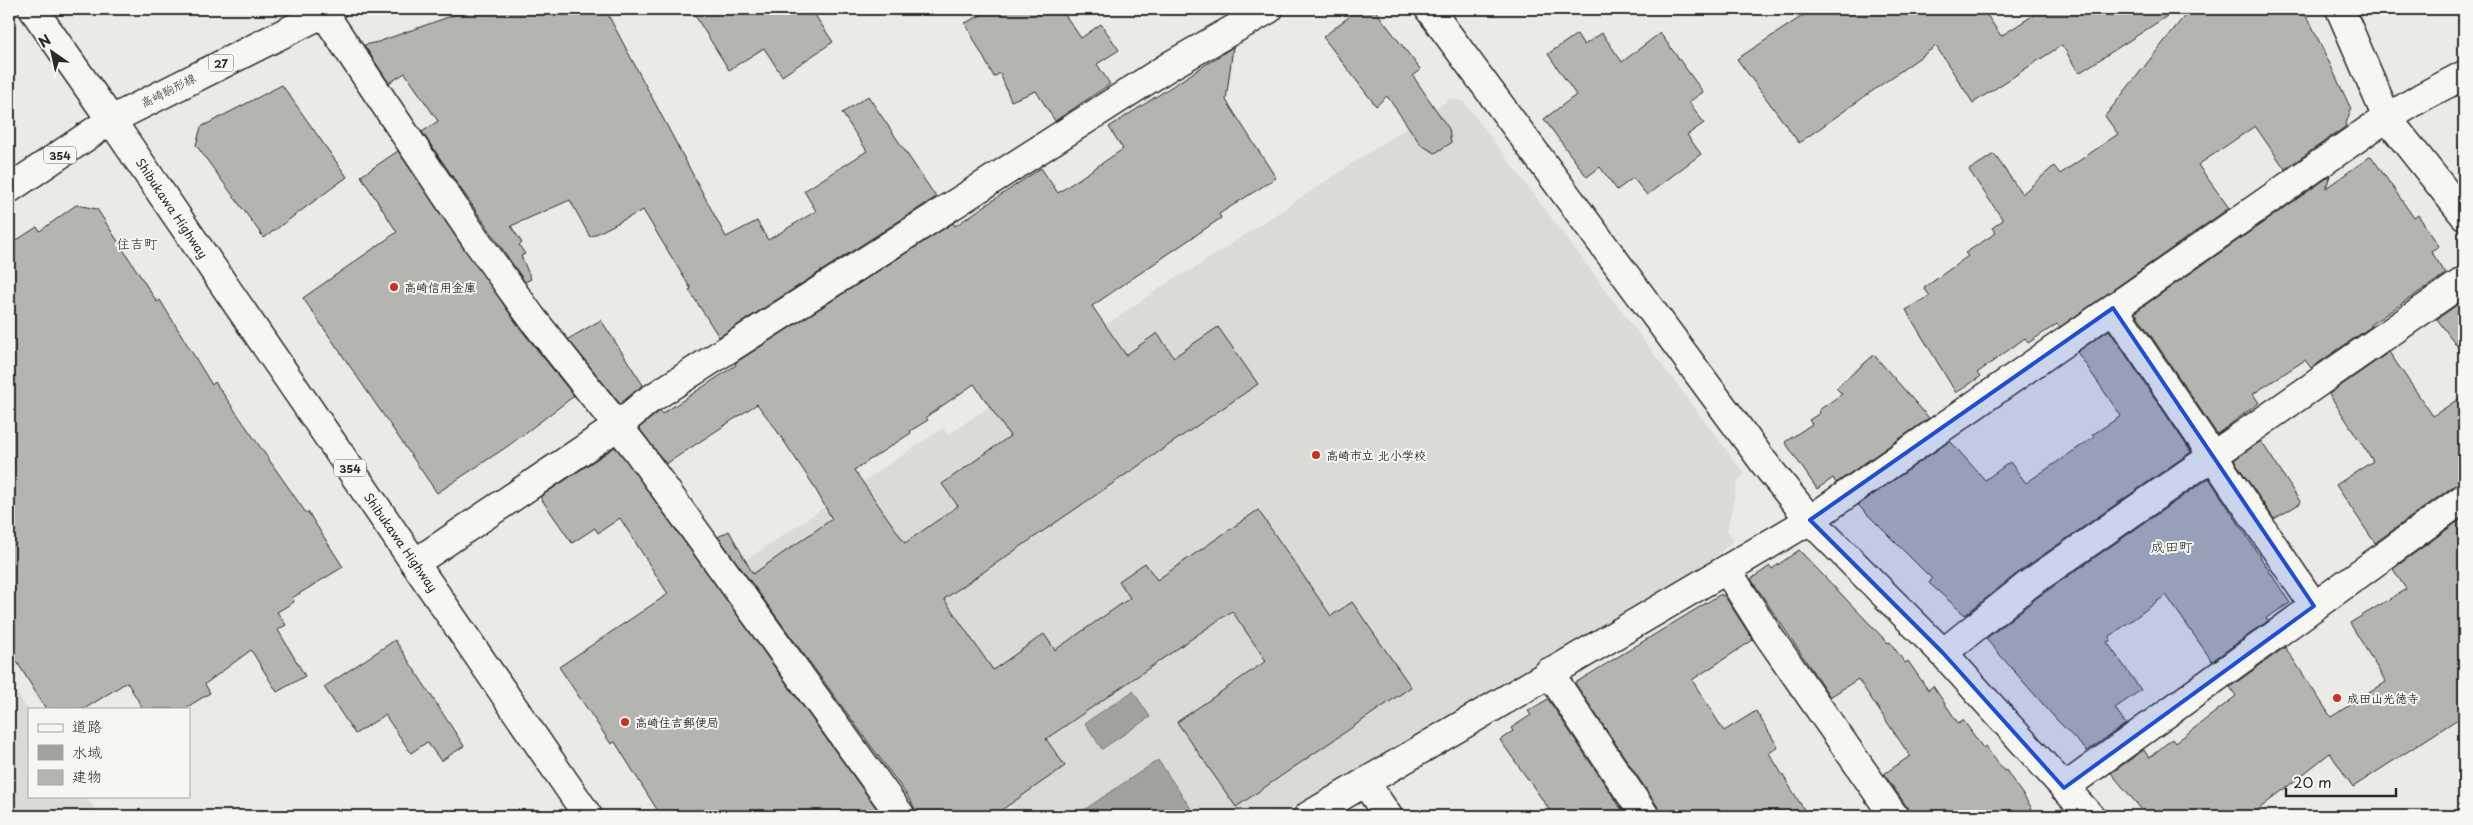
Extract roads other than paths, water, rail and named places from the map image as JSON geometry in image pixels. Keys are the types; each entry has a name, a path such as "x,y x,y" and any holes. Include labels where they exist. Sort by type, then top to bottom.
{"main road":[{"name":"Shibukawa Highway","path":"33,9 588,816"},
{"path":"415,563 618,426 646,402 1170,65 1269,9"},
{"path":"1429,9 1765,464 1810,520 1943,652 2090,816"},
{"path":"2340,9 2387,118 2464,215"},
{"name":"高崎駒形線","path":"111,120 325,10"},
{"path":"325,10 476,240 532,318 561,352 609,417 618,426 900,816"},
{"path":"1308,816 1549,672 1810,520 2387,118 2464,75"},
{"name":"354","path":"9,189 111,120"},
{"path":"1943,652 2029,584 2464,281"},
{"path":"2113,308 2314,606"},
{"path":"2064,788 2464,498"},
{"path":"1727,570 1774,643 1894,816"},
{"path":"1549,672 1645,816"},
{"path":"1365,782 1388,816"}],"water":[{"path":"1133,691 1150,717 1102,749 1085,723"},
{"path":"1158,760 1196,816 1075,816"}],"place":[{"name":"高崎信用金庫","path":"394,287"},
{"name":"高崎市立 北小学校","path":"1316,455"},
{"name":"成田山光徳寺","path":"2337,698"},
{"name":"高崎住吉郵便局","path":"625,722"}],"district":[{"name":"住吉町","path":"137,243"},
{"name":"成田町","path":"2172,546"}]}
